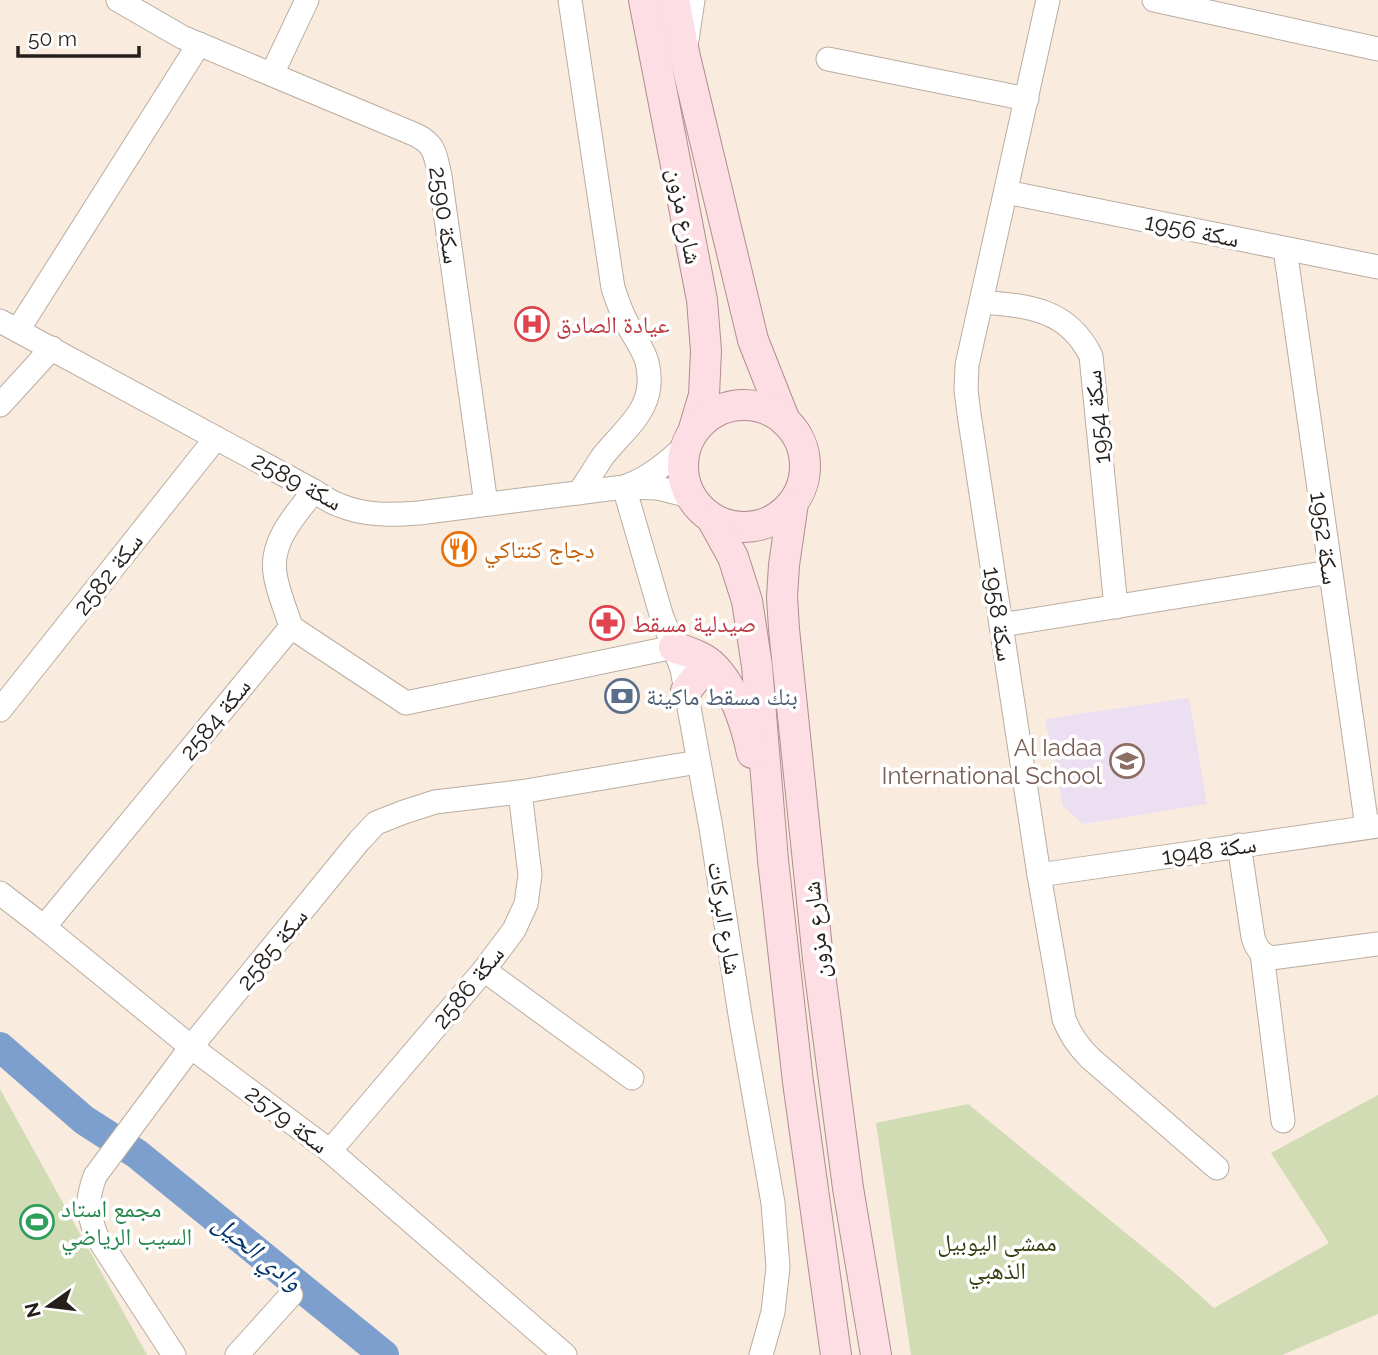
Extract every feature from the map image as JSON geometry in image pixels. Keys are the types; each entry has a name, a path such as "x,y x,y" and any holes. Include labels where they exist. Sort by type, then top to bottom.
{"main road":[{"name":"شارع مزون","path":"643,0 702,300 706,351 704,394 689,438"},
{"name":"شارع مزون","path":"674,0 752,340 785,421"},
{"path":"747,405 768,410 785,421 796,435 803,452 805,469 802,487 793,503 764,524 728,526 712,519 690,496 684,479 682,462 689,438 707,416 730,407 747,405"},
{"name":"شارع مزون","path":"793,503 784,565 784,629 818,959 848,1188 876,1355"},
{"name":"شارع مزون","path":"712,519 733,557 747,601 757,666 773,860 798,1082 836,1355"},
{"path":"674,647 699,656 713,666 730,690 748,734 773,860"},
{"path":"686,691 702,672 717,671"},
{"path":"867,1303 887,1355"}],"street":[{"name":"سكة 2590","path":"118,0 182,37 416,135 427,140 435,150 486,504"},
{"path":"272,74 307,0"},
{"path":"570,0 613,288 619,307 646,362 649,385 644,407 602,458 579,492"},
{"path":"685,57 693,0"},
{"name":"سكة 1958","path":"1048,0 967,365 966,390 1040,875 1061,1004 1070,1034 1090,1058 1217,1168"},
{"path":"1154,0 1378,48"},
{"path":"9,326 199,44"},
{"path":"828,59 1027,99"},
{"name":"سكة 1956","path":"1006,192 1378,267"},
{"name":"سكة 1952","path":"1285,249 1330,572 1372,827"},
{"name":"سكة 1954","path":"982,302 1015,305 1051,314 1064,322 1084,342 1091,356 1116,607"},
{"name":"سكة 2589","path":"9,326 338,505 364,513 419,513 624,487 658,488 690,496"},
{"path":"0,405 52,348"},
{"name":"سكة 2582","path":"0,710 216,438"},
{"name":"سكة 2589","path":"624,487 657,470 689,438"},
{"name":"شارع البركات","path":"624,487 661,614 682,669 773,1203 778,1267 772,1312 761,1355"},
{"path":"314,491 283,533 276,551 275,573 291,627 406,703 674,647"},
{"path":"1001,625 1330,572"},
{"name":"سكة 2584","path":"44,927 291,627"},
{"name":"سكة 2585","path":"174,1355 96,1235 89,1214 88,1197 95,1176 191,1048 359,841 376,823 435,802 520,792 698,762"},
{"name":"سكة 2586","path":"330,1151 484,970 514,930 526,904 530,875 520,792"},
{"name":"سكة 1948","path":"1040,875 1372,827"},
{"path":"1239,845 1253,937 1262,954 1271,958 1378,944"},
{"name":"سكة 2579","path":"0,893 191,1048 330,1151 565,1355"},
{"path":"1262,954 1283,1121"},
{"path":"484,970 632,1078"},
{"path":"237,1355 291,1295"}],"shaded area":[{"name":"Al Iadaa International School","path":"1189,698 1207,804 1083,824 1063,806 1045,719"}],"green space":[{"name":"مجمع استاد السيب الرياضي","path":"0,1089 147,1355 0,1355"},
{"name":"ممشى اليوبيل الذهبي","path":"1378,1095 1378,1314 1282,1355 911,1355 876,1123 968,1104 1214,1308 1329,1243 1271,1153"}],"waterway":[{"name":"وادي الحيل","path":"0,1047 84,1120 137,1154 384,1355"}],"place":[{"name":"عيادة الصادق","path":"532,324"},
{"name":"دجاج كنتاكي","path":"459,549"},
{"name":"صيدلية مسقط","path":"607,623"},
{"name":"بنك مسقط ماكينة","path":"622,696"},
{"name":"Al Iadaa International School","path":"1127,761"},
{"name":"مجمع استاد السيب الرياضي","path":"37,1222"}]}
